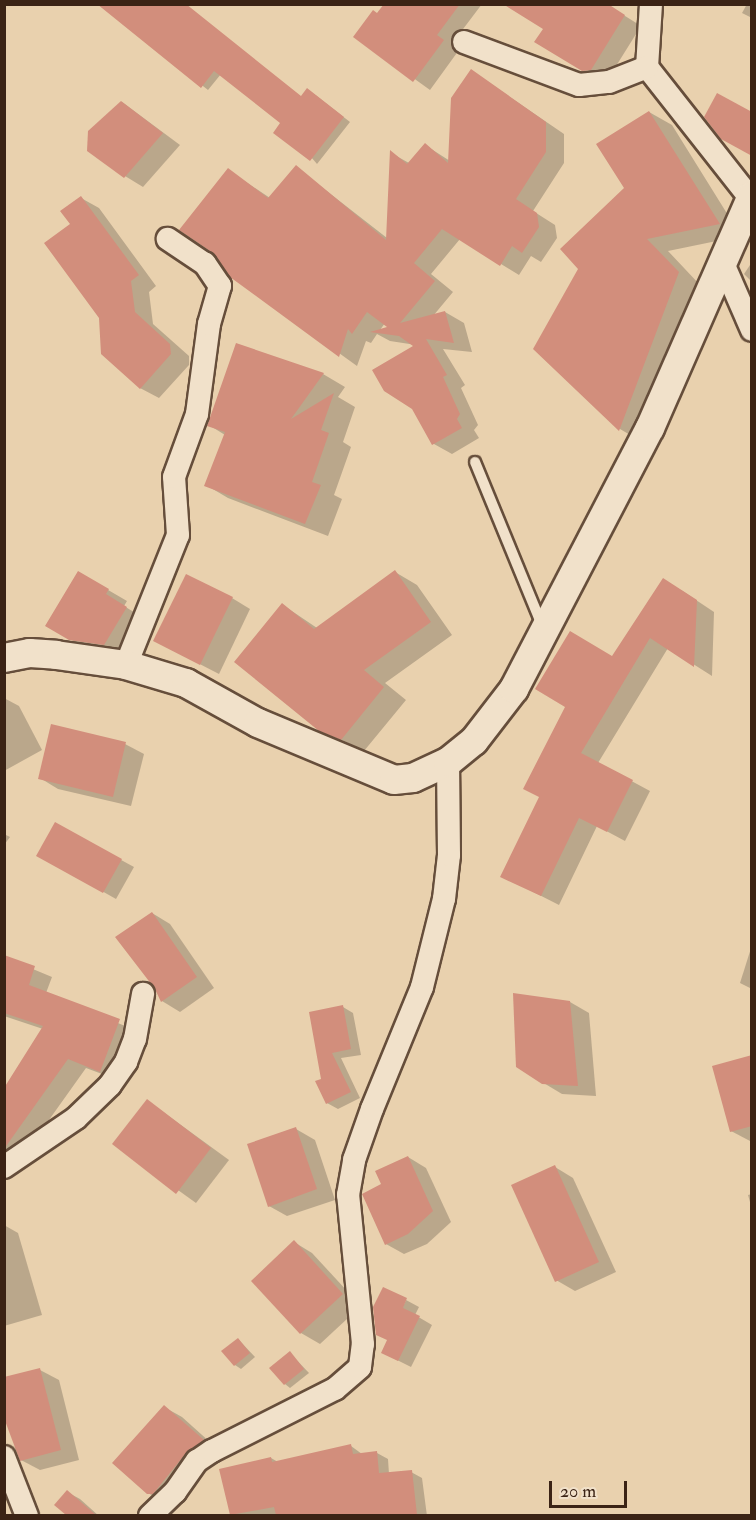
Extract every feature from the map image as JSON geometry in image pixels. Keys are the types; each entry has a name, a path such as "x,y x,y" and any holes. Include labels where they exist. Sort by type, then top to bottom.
{"street":[{"path":"4,658 39,653 126,665 186,683 258,723 373,774 394,780 413,778 448,762 474,741 514,689 650,428 751,197 647,67 651,4"},
{"path":"464,42 579,85 609,82 647,67"},
{"path":"126,665 178,535 174,477 197,414 209,324 220,286 205,264 168,239"},
{"path":"722,261 752,330"},
{"path":"150,1515 175,1492 197,1461 212,1451 335,1389 360,1367 360,1301 348,1195 354,1160 422,987 439,921 448,855 448,762"},
{"path":"4,1167 76,1118 110,1085 126,1062 135,1039 143,994"},
{"path":"4,1456 27,1515"}],"lane":[{"path":"474,462 544,629"}],"building":[{"path":"97,4 186,4 301,96 307,88 344,117 310,161 273,133 280,123 214,71 201,88"},
{"path":"384,4 460,4 437,35 444,40 413,82 353,37 373,10 377,13"},
{"path":"503,4 608,4 625,15 591,70 582,71 534,42 543,29"},
{"path":"471,69 546,122 546,152 516,199 537,213 539,227 522,253 512,246 500,266 442,229 414,263 435,281 400,323 445,311 454,343 426,339 447,375 443,377 460,414 457,419 462,428 432,445 412,409 384,391 372,370 413,346 399,336 370,332 387,327 367,312 352,334 348,329 339,357 230,277 213,253 179,230 228,168 268,198 296,165 386,240 390,150 407,164 425,143 448,163 451,98"},
{"path":"717,93 752,112 752,156 721,139 704,117"},
{"path":"121,101 163,133 124,178 87,151 88,131"},
{"path":"649,111 720,224 647,239 679,272 619,431 533,349 578,269 560,249 624,188 596,144"},
{"path":"81,196 139,275 131,281 135,312 170,344 171,354 140,389 101,354 99,318 44,243 70,224 60,211"},
{"path":"236,343 324,373 291,419 334,393 321,430 329,433 312,482 321,485 305,524 204,486 225,432 207,426"},
{"path":"395,570 431,622 364,670 384,687 341,740 319,731 234,662 282,603 314,629"},
{"path":"78,571 109,589 106,594 127,607 104,645 69,640 45,626"},
{"path":"186,574 233,597 200,665 153,641"},
{"path":"663,578 697,600 694,667 650,638 581,753 633,780 607,832 579,818 541,896 500,877 539,797 523,789 565,707 535,689 570,631 612,656"},
{"path":"51,724 126,742 113,797 38,779"},
{"path":"55,822 122,859 103,893 36,856"},
{"path":"152,912 197,977 161,1002 155,989 115,937"},
{"path":"4,955 35,966 29,985 120,1019 100,1072 68,1059 4,1149 4,1088 43,1026 4,1013"},
{"path":"513,993 570,1001 578,1086 542,1084 516,1067"},
{"path":"343,1005 351,1049 332,1053 351,1092 326,1104 315,1081 321,1079 309,1012"},
{"path":"752,1055 752,1126 730,1132 712,1066"},
{"path":"147,1099 211,1148 176,1194 112,1144"},
{"path":"296,1127 317,1189 268,1207 247,1144"},
{"path":"408,1156 433,1211 408,1234 385,1245 362,1194 381,1184 375,1171"},
{"path":"555,1165 599,1262 555,1282 511,1185"},
{"path":"294,1240 343,1294 300,1334 251,1281"},
{"path":"383,1287 407,1298 403,1308 420,1316 398,1361 381,1353 387,1340 376,1335 373,1307"},
{"path":"238,1338 250,1353 234,1366 221,1351"},
{"path":"290,1351 304,1369 284,1385 269,1368"},
{"path":"40,1368 61,1450 20,1461 4,1418 4,1377"},
{"path":"164,1405 204,1440 186,1453 153,1494 147,1494 112,1463"},
{"path":"351,1444 353,1454 377,1451 379,1473 412,1470 417,1515 276,1515 274,1507 230,1515 219,1469 271,1457 272,1462"},
{"path":"67,1490 96,1515 66,1515 54,1505"}]}
